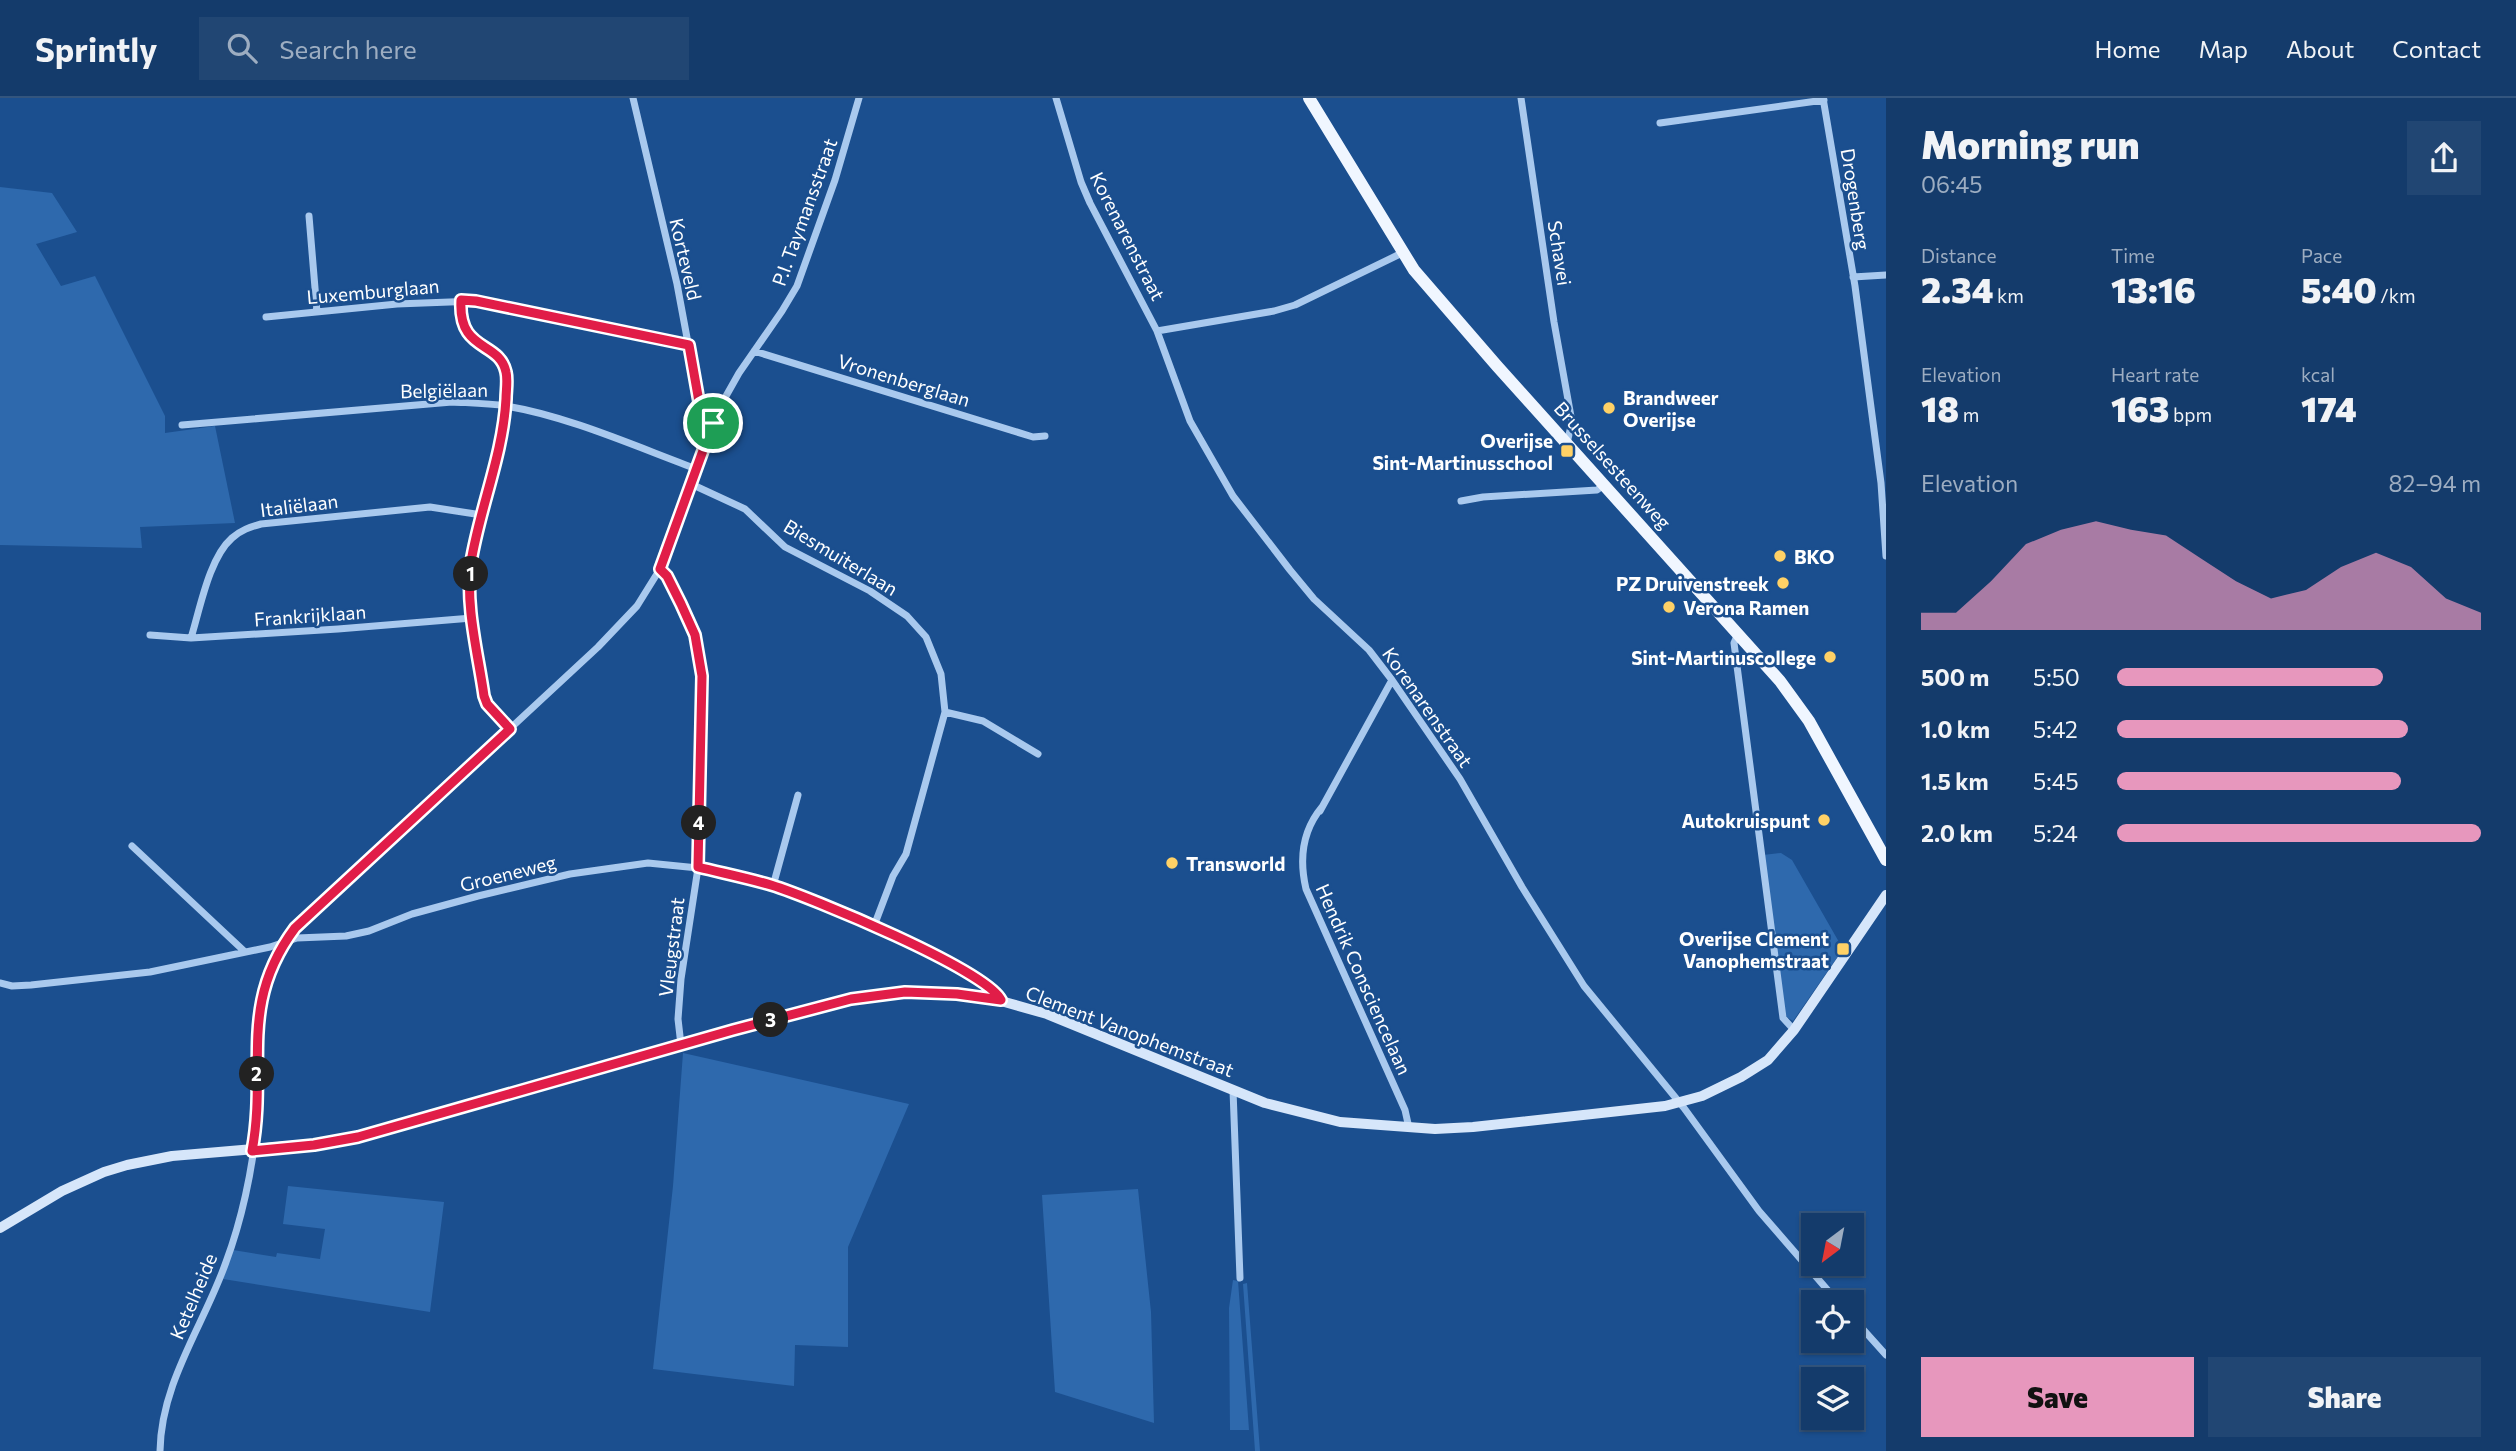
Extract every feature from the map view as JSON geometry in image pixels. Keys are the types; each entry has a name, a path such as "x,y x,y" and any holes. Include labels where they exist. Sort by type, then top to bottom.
{"main road":[{"name":"Brusselsesteenweg","path":"1310,98 1414,270 1780,681 1809,721 1886,860"}],"street":[{"name":"Korteveld","path":"632,98 677,284 701,413 713,423"},
{"name":"P.I. Taymansstraat","path":"252,1151 256,1128 258,1015 270,968 284,942 295,928 623,624 637,606 660,569 713,423 739,373 797,286 835,180 859,98"},
{"name":"Korenarenstraat","path":"1056,98 1081,182 1157,331 1190,421 1233,496 1262,537 1314,599 1369,650 1392,680 1460,779 1522,887 1584,986 1679,1103 1759,1211 1828,1290"},
{"name":"Schavei","path":"1521,98 1570,413 1571,431 1567,443"},
{"path":"1660,122 1824,99"},
{"name":"Drogenberg","path":"1824,99 1853,277 1881,483 1886,556"},
{"path":"309,216 317,312"},
{"path":"1157,331 1273,312 1295,305 1402,253"},
{"path":"1853,277 1886,275"},
{"name":"Luxemburglaan","path":"266,317 461,300 689,345"},
{"path":"461,300 462,325 467,334 502,362 506,373 503,425 471,563 470,593 487,704 510,729"},
{"name":"Vronenberglaan","path":"754,351 1033,437 1045,436"},
{"name":"Belgiëlaan","path":"182,425 452,402 505,405 580,427 697,469"},
{"path":"1556,430 1570,413"},
{"name":"Biesmuiterlaan","path":"691,484 745,509 785,547 870,592 907,616 926,637 941,674 945,712 906,854 893,876 874,926"},
{"path":"1461,501 1597,489 1605,485"},
{"name":"Italiëlaan","path":"191,638 214,565 231,538 245,528 261,524 430,507 482,515"},
{"name":"Vleugstraat","path":"660,569 677,595 695,635 702,676 698,867 681,979 678,1019 681,1045"},
{"name":"Frankrijklaan","path":"150,635 191,638 472,618"},
{"path":"1739,633 1734,643 1783,1018 1794,1030"},
{"name":"Hendrik Consciencelaan","path":"1392,680 1321,807 1305,841 1301,868 1306,889 1405,1110 1409,1128"},
{"path":"945,712 983,720 1038,754"},
{"path":"773,886 798,795"},
{"path":"132,846 244,951"},
{"name":"Groeneweg","path":"0,983 12,986 31,985 150,972 270,947 297,938 346,936 369,931 412,914 570,874 641,863 698,867 773,886 924,949 991,987 1001,1000"},
{"name":"Clement Vanophemstraat","path":"0,1228 62,1191 104,1172 137,1162 172,1156 314,1145 358,1137 851,999 905,992 957,994 1001,1000 1100,1034 1265,1103 1317,1117 1366,1125 1409,1128 1473,1127 1679,1103 1702,1096 1751,1072 1774,1054 1794,1030 1886,895"},
{"path":"1233,1090 1240,1278"},
{"name":"Ketelheide","path":"160,1451 161,1425 169,1394 227,1261 243,1202 252,1151"},
{"path":"1864,1330 1886,1355"}],"shaded area":[{"path":"0,187 52,193 77,232 36,244 61,286 95,276 165,416 165,433 215,426 235,523 140,527 142,548 0,545"},
{"path":"1781,853 1792,860 1843,949 1793,1021 1785,1016 1763,855"},
{"path":"683,1053 909,1104 848,1247 848,1347 795,1345 794,1386 653,1369 673,1186"},
{"path":"288,1186 444,1202 430,1312 223,1279 233,1250 276,1257 277,1253 320,1259 325,1229 283,1224"},
{"path":"1138,1189 1151,1312 1154,1423 1055,1392 1042,1195"},
{"path":"1233,1280 1238,1281 1249,1430 1230,1430 1229,1308"},
{"path":"1247,1283 1260,1451 1255,1451 1243,1284"}],"place":[{"name":"Brandweer Overijse","path":"1609,408"},
{"name":"Overijse Sint-Martinusschool","path":"1567,451"},
{"name":"BKO","path":"1780,556"},
{"name":"PZ Druivenstreek","path":"1783,583"},
{"name":"Verona Ramen","path":"1669,607"},
{"name":"Sint-Martinuscollege","path":"1830,657"},
{"name":"Autokruispunt","path":"1824,820"},
{"name":"Transworld","path":"1172,863"},
{"name":"Overijse Clement Vanophemstraat","path":"1843,949"}],"route":[{"path":"461,300 689,345 701,413 713,423 660,569 667,576 695,635 702,676 698,867 773,886 874,926 924,949 991,987 1001,1000 957,994 905,992 851,999 358,1137 337,1142 252,1151 256,1128 257,1026 262,993 270,968 284,942 295,928 351,875 510,729 493,712 484,696 470,593 471,563 503,425 506,373 502,362 467,334 462,325 461,300"}]}
